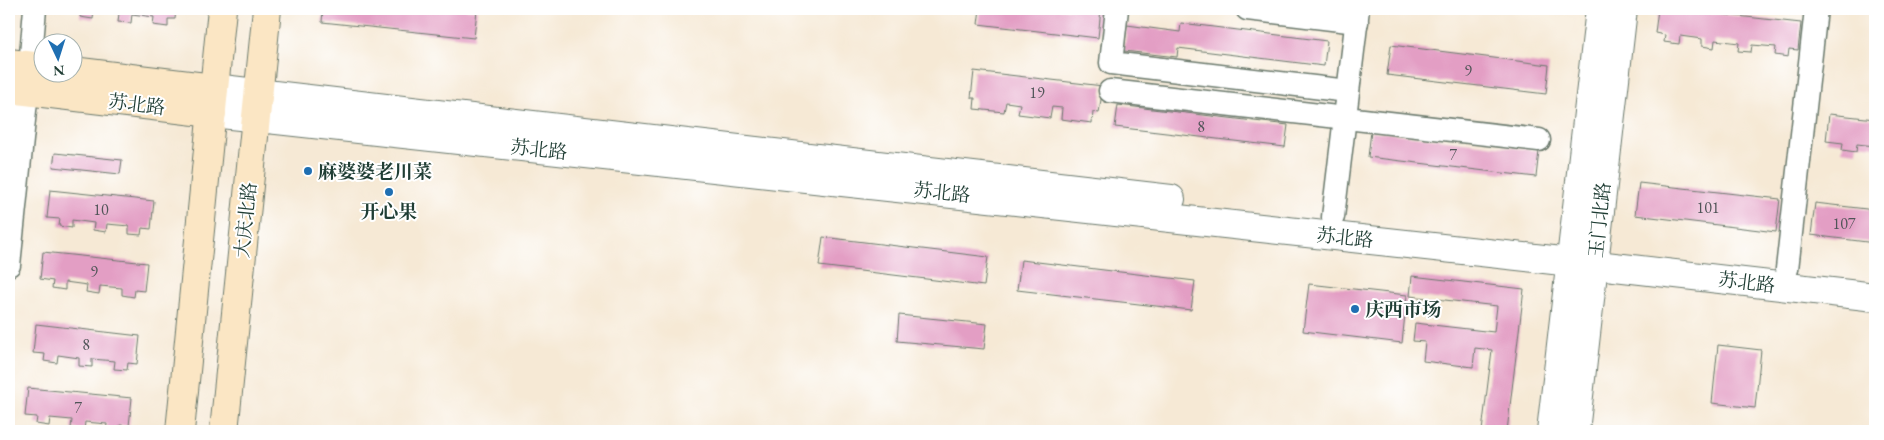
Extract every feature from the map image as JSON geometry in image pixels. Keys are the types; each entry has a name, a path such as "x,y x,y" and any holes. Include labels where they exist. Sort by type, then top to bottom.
{"main road":[{"path":"180,431 222,9"},
{"name":"大庆北路","path":"224,431 267,9"},
{"name":"苏北路","path":"82,73 213,100"},
{"name":"苏北路","path":"23,75 213,100"}],"street":[{"path":"9,265 13,182 23,75 35,9"},
{"path":"1117,9 1111,64 1348,91"},
{"path":"1247,9 1357,15 1333,217"},
{"name":"玉门北路","path":"1575,431 1583,255 1600,9"},
{"name":"玉门北路","path":"1552,431 1623,9"},
{"path":"1787,269 1816,9"},
{"path":"1110,91 1539,140"},
{"name":"苏北路","path":"213,100 1583,255 1787,269 1875,279"},
{"name":"苏北路","path":"256,106 1333,217 1875,297"}],"building":[{"path":"81,9 176,9 175,19 168,19 168,27 153,25 154,17 132,14 131,23 118,22 119,13 94,10 93,19 80,17"},
{"path":"323,9 477,10 474,38 322,22"},
{"path":"980,9 1101,9 1098,38 978,24"},
{"path":"1658,9 1801,23 1798,50 1789,49 1788,57 1775,55 1776,47 1752,45 1751,52 1738,51 1739,43 1715,40 1714,48 1702,46 1702,39 1680,36 1679,44 1664,42 1665,35 1655,33"},
{"path":"1181,23 1327,41 1324,66 1178,48 1177,57 1124,51 1127,25 1180,32"},
{"path":"1391,45 1549,65 1546,94 1387,75"},
{"path":"974,71 1103,86 1099,113 1093,112 1092,123 1061,119 1062,108 1052,107 1050,118 1018,114 1020,104 1006,102 1004,112 974,109 975,98 971,98"},
{"path":"1118,105 1288,125 1285,147 1115,127"},
{"path":"1829,114 1875,119 1875,146 1857,144 1856,152 1842,150 1843,143 1826,141"},
{"path":"1371,131 1539,151 1536,177 1368,157"},
{"path":"55,153 122,160 120,174 53,167"},
{"path":"1639,183 1780,199 1776,232 1635,215"},
{"path":"50,190 154,201 151,229 142,228 141,235 129,234 129,226 107,224 106,232 93,230 94,223 72,220 72,228 59,226 60,219 47,218"},
{"path":"1815,203 1875,210 1875,243 1811,235"},
{"path":"823,237 988,257 984,286 819,266"},
{"path":"43,252 147,263 144,291 135,290 134,297 122,295 122,288 100,286 99,294 86,292 87,285 65,282 65,290 52,288 53,281 40,279"},
{"path":"1021,260 1195,281 1191,310 1017,290"},
{"path":"1412,276 1524,289 1507,431 1482,431 1492,350 1475,348 1473,367 1423,361 1425,342 1413,341 1415,323 1494,332 1497,306 1410,296"},
{"path":"1309,284 1407,295 1402,343 1303,331"},
{"path":"899,315 987,324 984,349 897,341"},
{"path":"36,324 140,336 137,364 128,363 127,370 114,369 115,361 92,359 92,367 79,366 79,358 58,355 57,363 44,361 45,354 33,353"},
{"path":"1718,345 1761,350 1755,408 1712,403"},
{"path":"28,388 132,398 129,426 120,425 119,431 106,431 107,424 85,422 84,430 71,428 72,420 50,418 49,426 36,424 37,417 25,416"},
{"path":"1034,427 1058,430 1058,431 1034,431"}],"place":[{"name":"麻婆婆老川菜","path":"308,171"},
{"name":"开心果","path":"389,192"},
{"name":"庆西市场","path":"1355,309"}]}
